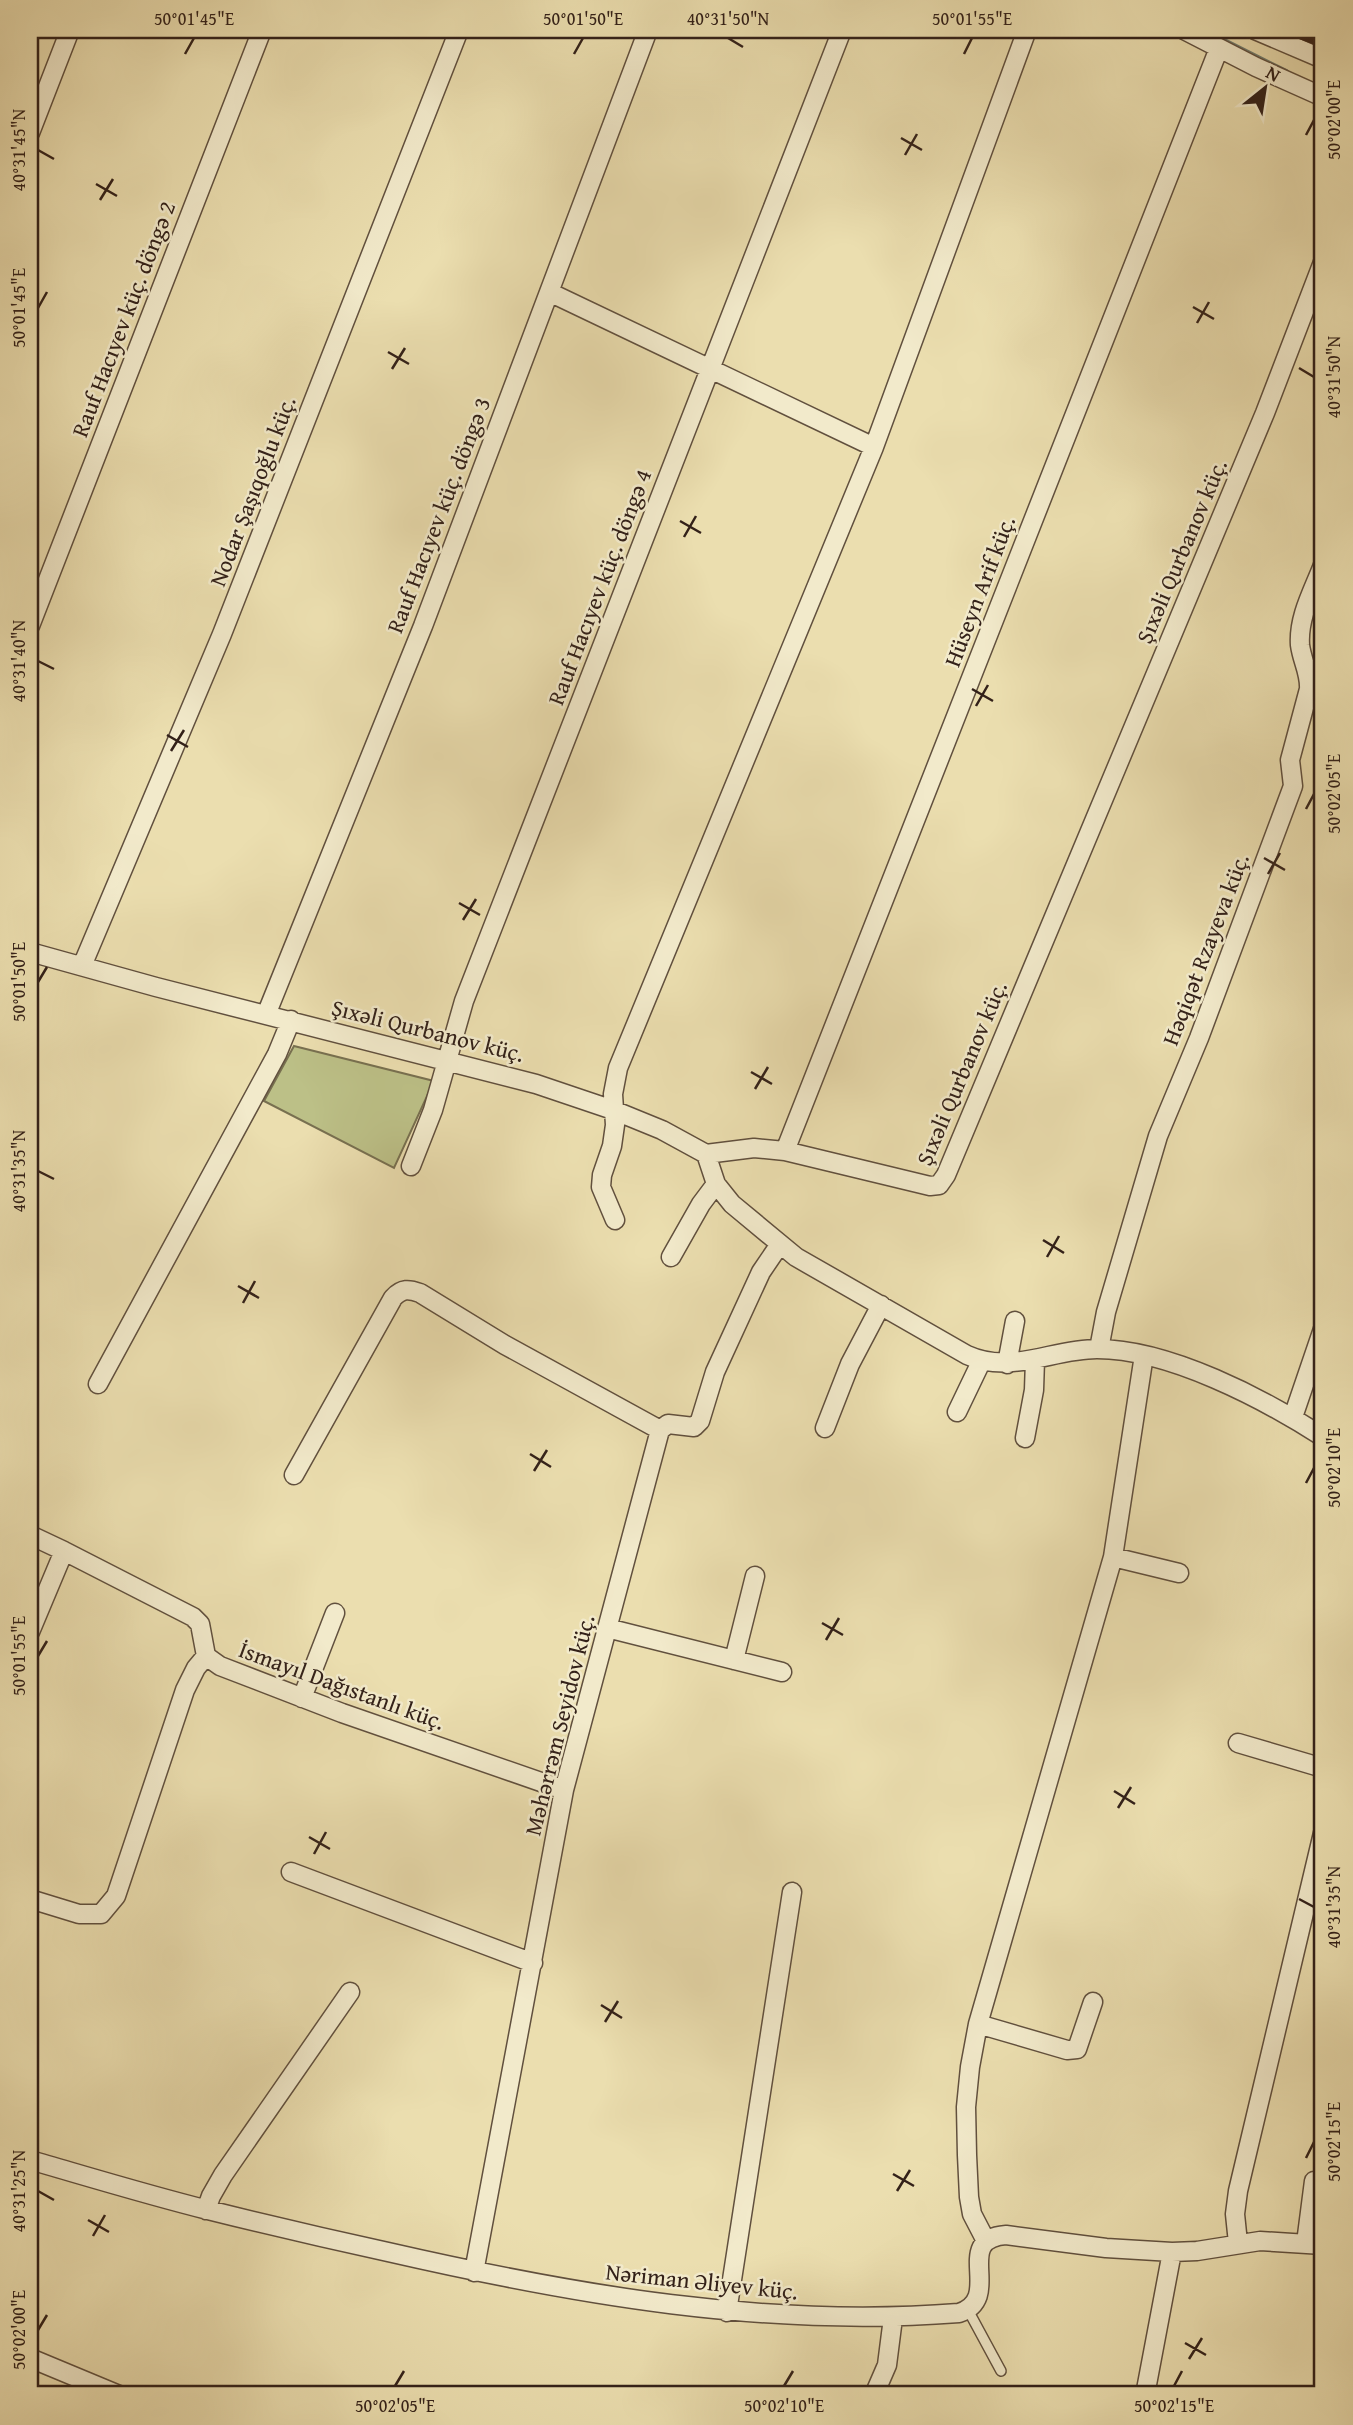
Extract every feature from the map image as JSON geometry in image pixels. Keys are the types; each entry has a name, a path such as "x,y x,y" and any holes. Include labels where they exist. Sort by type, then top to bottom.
{"street":[{"path":"30,133 70,30"},
{"name":"Rauf Hacıyev küç. döngə 2","path":"30,626 262,30"},
{"name":"Nodar Şaşıqoğlu küç.","path":"82,967 222,634 459,30"},
{"name":"Rauf Hacıyev küç. döngə 3","path":"266,1014 423,626 648,30"},
{"name":"Rauf Hacıyev küç. döngə 4","path":"411,1166 433,1110 464,1001 842,30"},
{"path":"615,1220 601,1187 601,1175 612,1146 618,1068 874,447 1027,30"},
{"path":"1184,30 1323,97"},
{"path":"1255,30 1323,59"},
{"name":"Hüseyn Arif küç.","path":"785,1152 1219,48"},
{"name":"Şıxəli Qurbanov küç.","path":"30,952 536,1083 662,1130 706,1154 754,1149 785,1152 930,1186 939,1185 946,1175 1260,426 1323,262"},
{"path":"549,292 874,447"},
{"name":"Həqiqət Rzayeva küç.","path":"1099,1349 1105,1312 1158,1136 1199,1038 1293,786 1290,760 1309,689 1309,678 1301,649 1300,627 1323,565"},
{"path":"98,1384 270,1066 291,1020"},
{"path":"706,1154 716,1184 732,1204 780,1244 814,1269 981,1362 1007,1364 1076,1350 1099,1349 1144,1355 1176,1364 1245,1392 1293,1417 1323,1437"},
{"path":"671,1257 716,1184"},
{"path":"294,1475 393,1298 400,1291 410,1289 660,1430 668,1424 694,1427 700,1421 715,1372 761,1272 780,1244"},
{"path":"825,1428 850,1364 881,1305"},
{"path":"1007,1364 1015,1321"},
{"path":"1293,1417 1323,1329"},
{"path":"986,2241 972,2214 969,2197 966,2107 970,2067 978,2024 1113,1557 1144,1355"},
{"path":"1025,1438 1034,1390 1035,1360"},
{"path":"957,1412 981,1362"},
{"name":"Məhərrəm Seyidov küç.","path":"474,2272 564,1790 660,1430"},
{"name":"İsmayıl Dağıstanlı küç.","path":"30,1535 193,1617 200,1625 206,1656 220,1666 302,1698 564,1790"},
{"path":"30,1632 64,1551"},
{"path":"1113,1557 1180,1573"},
{"path":"734,1660 755,1576"},
{"path":"302,1698 335,1613"},
{"path":"607,1628 782,1672"},
{"path":"30,1899 79,1914 101,1914 116,1896 185,1690 196,1668 206,1656"},
{"path":"1238,1743 1323,1768"},
{"path":"1238,2243 1235,2214 1238,2190 1323,1833"},
{"path":"291,1872 533,1963"},
{"path":"727,2312 792,1892"},
{"path":"206,2210 223,2175 350,1992"},
{"path":"978,2024 1067,2050 1077,2049 1093,2001"},
{"name":"Nəriman Əliyev küç.","path":"30,2160 206,2210 474,2272 572,2291 727,2312 803,2317 894,2318 968,2310"},
{"path":"968,2310 979,2298 979,2256 986,2241 994,2236 1172,2252 1238,2243 1315,2244 1314,2181"},
{"path":"1145,2395 1172,2252"},
{"path":"874,2395 887,2365 894,2318"},
{"path":"30,2358 119,2395"}],"lane":[{"path":"968,2310 1001,2371"}],"green space":[{"path":"294,1046 434,1081 394,1168 264,1101"}],"waterway":[{"path":"1208,33 1286,72"}],"railway":[{"path":"1287,30 1323,44"}]}
